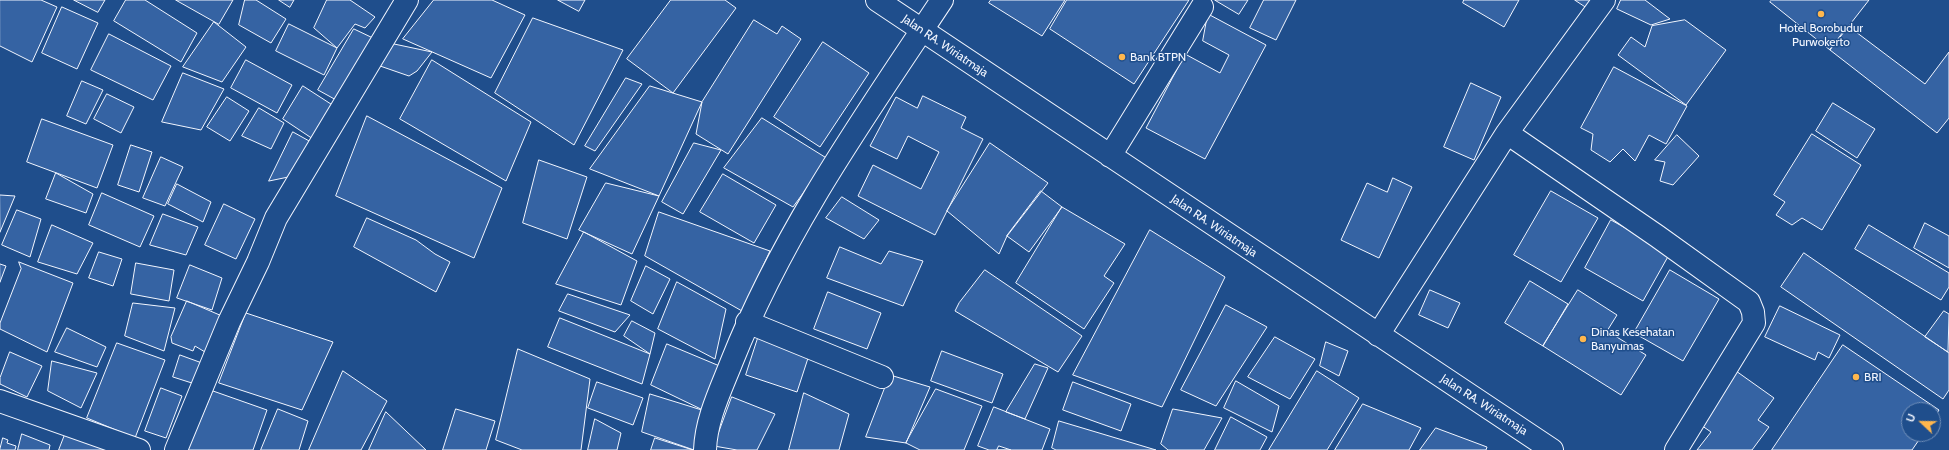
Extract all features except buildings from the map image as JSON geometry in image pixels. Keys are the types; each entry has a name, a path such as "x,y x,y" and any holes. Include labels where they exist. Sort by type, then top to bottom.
{"street":[{"path":"176,450 229,322 258,262 276,218 407,0"},
{"name":"Jalan RA. Wiriatmaja","path":"877,0 1552,450"},
{"path":"705,450 710,421 716,400 747,322 794,230 839,154 942,0"},
{"path":"1378,335 1507,133 1604,0"},
{"path":"1110,156 1202,7"},
{"path":"1507,133 1657,236 1749,302 1753,312 1754,324 1676,450"},
{"path":"747,322 882,378"},
{"path":"0,401 138,450"}],"place":[{"name":"Hotel Borobudur Purwokerto","path":"1821,14"},
{"name":"Bank BTPN","path":"1122,57"},
{"name":"Dinas Kesehatan Banyumas","path":"1583,339"},
{"name":"BRI","path":"1856,377"}]}
